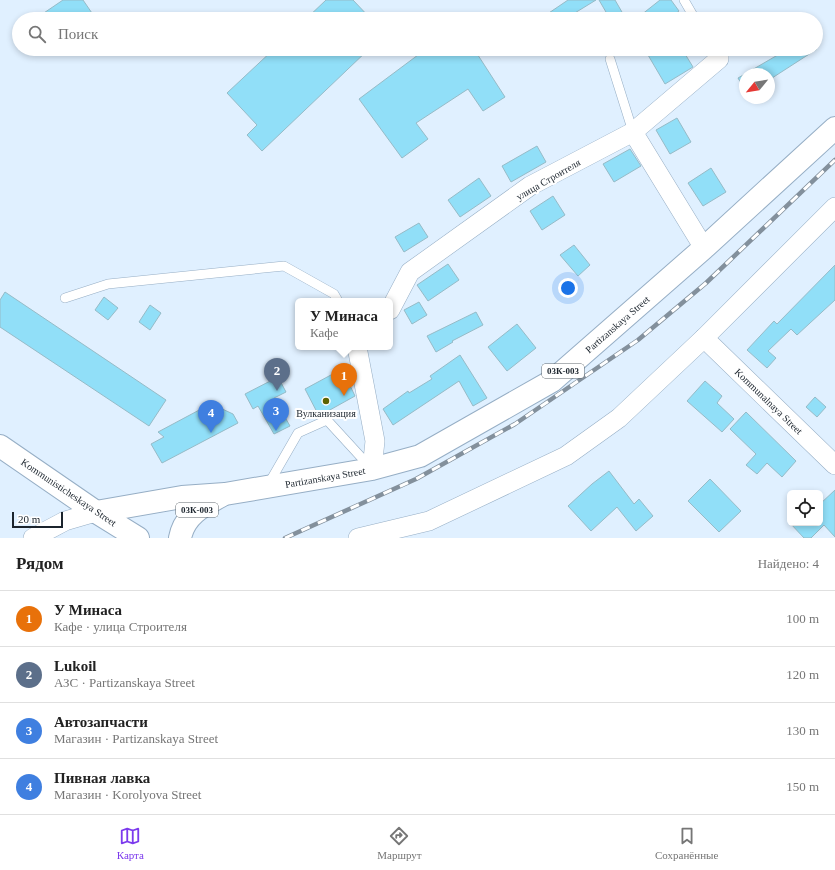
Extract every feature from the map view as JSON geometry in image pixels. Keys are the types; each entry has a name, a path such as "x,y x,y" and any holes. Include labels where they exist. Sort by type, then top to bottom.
{"main road":[{"name":"Partizanskaya Street","path":"225,494 372,469 420,456 552,381 704,248 835,128"},
{"name":"Kommunisticheskaya Street","path":"0,446 96,512 138,538"},
{"path":"96,512 182,497 225,494"},
{"name":"03К-003","path":"180,538 192,514 202,506 225,494"}],"street":[{"name":"улица Строителя","path":"393,304 410,272 530,186 633,132 714,56"},
{"path":"633,132 704,248"},
{"path":"358,538 429,521 566,456 619,418 704,338 835,207"},
{"name":"Kommunalnaya Street","path":"704,338 835,465"},
{"path":"358,350 375,441 372,469"},
{"path":"33,538 65,521 96,512"}],"lane":[{"path":"684,0 691,12"},
{"path":"610,59 633,132"},
{"path":"65,298 108,284 284,266 334,294 336,298"},
{"path":"267,487 298,433 327,420 372,469"}],"building":[{"path":"63,0 83,0 91,12 45,12"},
{"path":"326,0 353,0 364,12 313,12"},
{"path":"568,0 596,0 576,12 550,12"},
{"path":"599,0 615,0 622,12 606,12"},
{"path":"660,0 671,0 679,11 678,12 645,12"},
{"path":"267,56 362,56 262,151 247,135 257,125 227,93"},
{"path":"417,56 479,56 505,97 483,111 468,89 416,123 428,139 402,158 359,99"},
{"path":"649,56 686,56 693,67 665,84"},
{"path":"776,56 806,56 775,76 775,68 755,68"},
{"path":"677,118 691,142 670,154 656,130"},
{"path":"537,146 546,162 511,182 502,166"},
{"path":"630,149 641,166 614,182 603,164"},
{"path":"711,168 726,192 703,206 688,183"},
{"path":"479,178 491,196 460,217 448,200"},
{"path":"553,196 565,215 542,230 530,211"},
{"path":"419,223 428,237 404,252 395,237"},
{"path":"574,245 590,265 578,276 560,255"},
{"path":"448,264 459,280 428,301 417,285"},
{"path":"835,265 835,300 797,335 791,329 768,351 776,358 767,368 747,350 774,321 777,324"},
{"path":"5,292 166,400 149,426 0,327 0,300"},
{"path":"104,297 118,308 108,320 95,310"},
{"path":"419,302 427,315 412,324 404,310"},
{"path":"150,305 161,313 150,330 139,322"},
{"path":"476,312 483,325 452,341 453,342 436,352 427,336"},
{"path":"517,324 536,348 507,371 488,347"},
{"path":"460,355 487,398 473,406 459,381 393,425 383,409 408,391 409,393 432,379 430,376"},
{"path":"342,369 355,396 319,416 305,389"},
{"path":"278,377 286,392 274,398 290,426 274,434 258,406 253,409 245,394"},
{"path":"705,381 722,396 717,403 734,419 722,432 687,401"},
{"path":"815,397 826,407 817,417 806,407"},
{"path":"218,407 233,414 238,423 162,463 151,444 164,437 158,432 203,408"},
{"path":"746,412 796,461 782,477 767,463 757,474 746,465 756,454 730,429"},
{"path":"609,471 634,504 639,499 653,516 636,531 617,507 591,531 568,506"},
{"path":"710,479 741,511 719,532 688,501"},
{"path":"835,490 835,537 824,525 823,526 823,501"},
{"path":"793,526 823,526 811,538 804,538"}],"railway":[{"path":"285,538 416,479 515,424 638,340 706,283 835,160"}],"place":[{"name":"Lukoil","path":"277,391"},
{"name":"У Минаса","path":"344,396"},
{"name":"Вулканизация","path":"326,401"},
{"name":"Автозапчасти","path":"276,431"},
{"name":"Пивная лавка","path":"211,433"}]}
